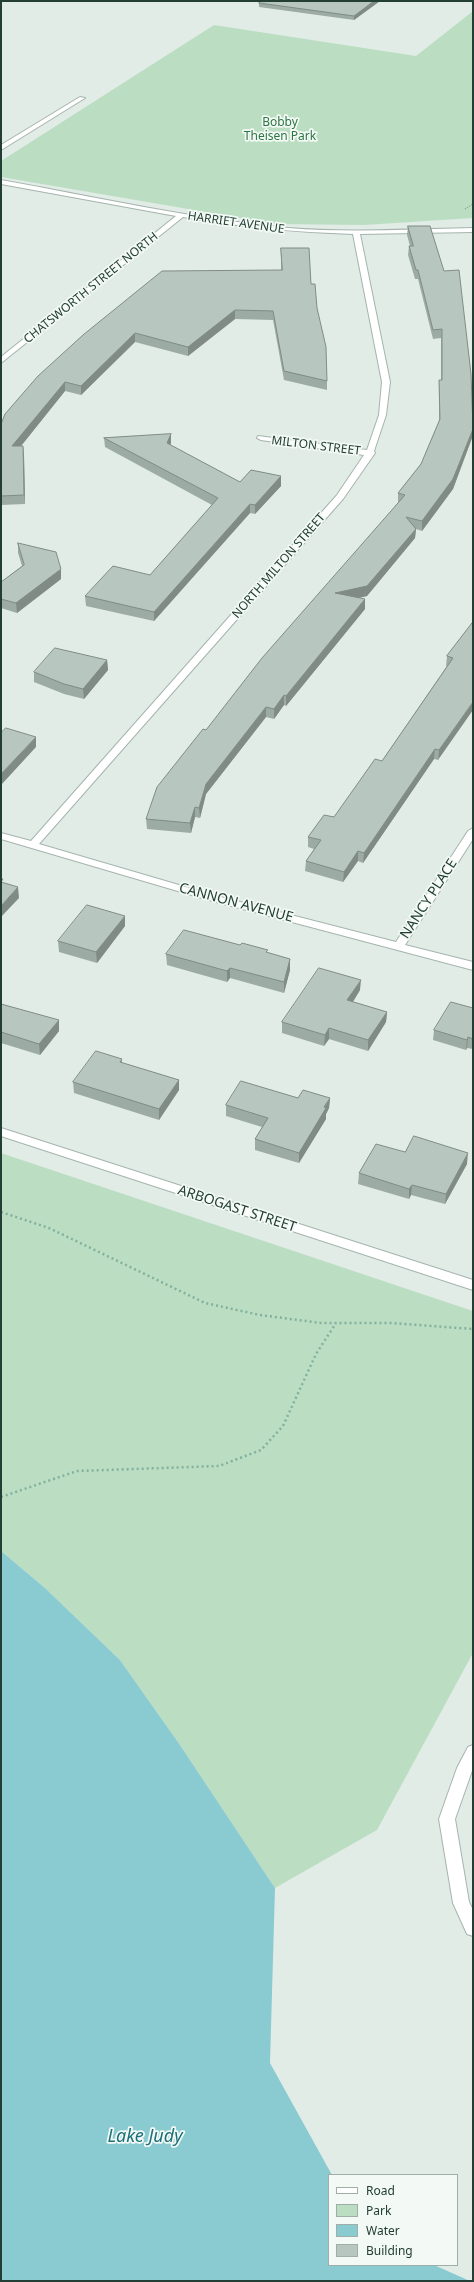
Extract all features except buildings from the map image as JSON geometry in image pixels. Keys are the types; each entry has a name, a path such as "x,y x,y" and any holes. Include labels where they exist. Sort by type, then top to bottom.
{"street":[{"path":"1,148 82,98"},
{"name":"HARRIET AVENUE","path":"1,182 181,215 289,230 356,232 473,230"},
{"name":"CHATSWORTH STREET NORTH","path":"1,361 181,215"},
{"name":"NORTH MILTON STREET","path":"34,845 340,497 360,472 371,453 383,417 386,382 356,232"},
{"name":"MILTON STREET","path":"261,438 371,453"},
{"name":"NANCY PLACE","path":"399,946 473,831"},
{"name":"CANNON AVENUE","path":"1,836 209,897 473,966"},
{"name":"ARBOGAST STREET","path":"1,1132 473,1285"},
{"path":"473,1752 465,1768 447,1820 461,1903 473,1928"}],"path":[{"path":"1,1212 49,1228 204,1303 260,1316 336,1323 391,1323 473,1329"},
{"path":"1,1497 77,1471 219,1466 261,1450 283,1426 316,1354 336,1323"}],"green space":[{"name":"Bobby Theisen Park","path":"473,11 473,218 364,225 276,224 1,177 1,161 214,25 416,56"},
{"path":"1,1153 473,1311 473,1653 377,1830 275,1888 180,1745 120,1660 45,1588 1,1551"}],"water":[{"name":"Lake Judy","path":"1,1551 45,1588 120,1660 180,1745 275,1888 270,2063 331,2174 328,2174 328,2266 436,2266 470,2281 1,2281"}]}
